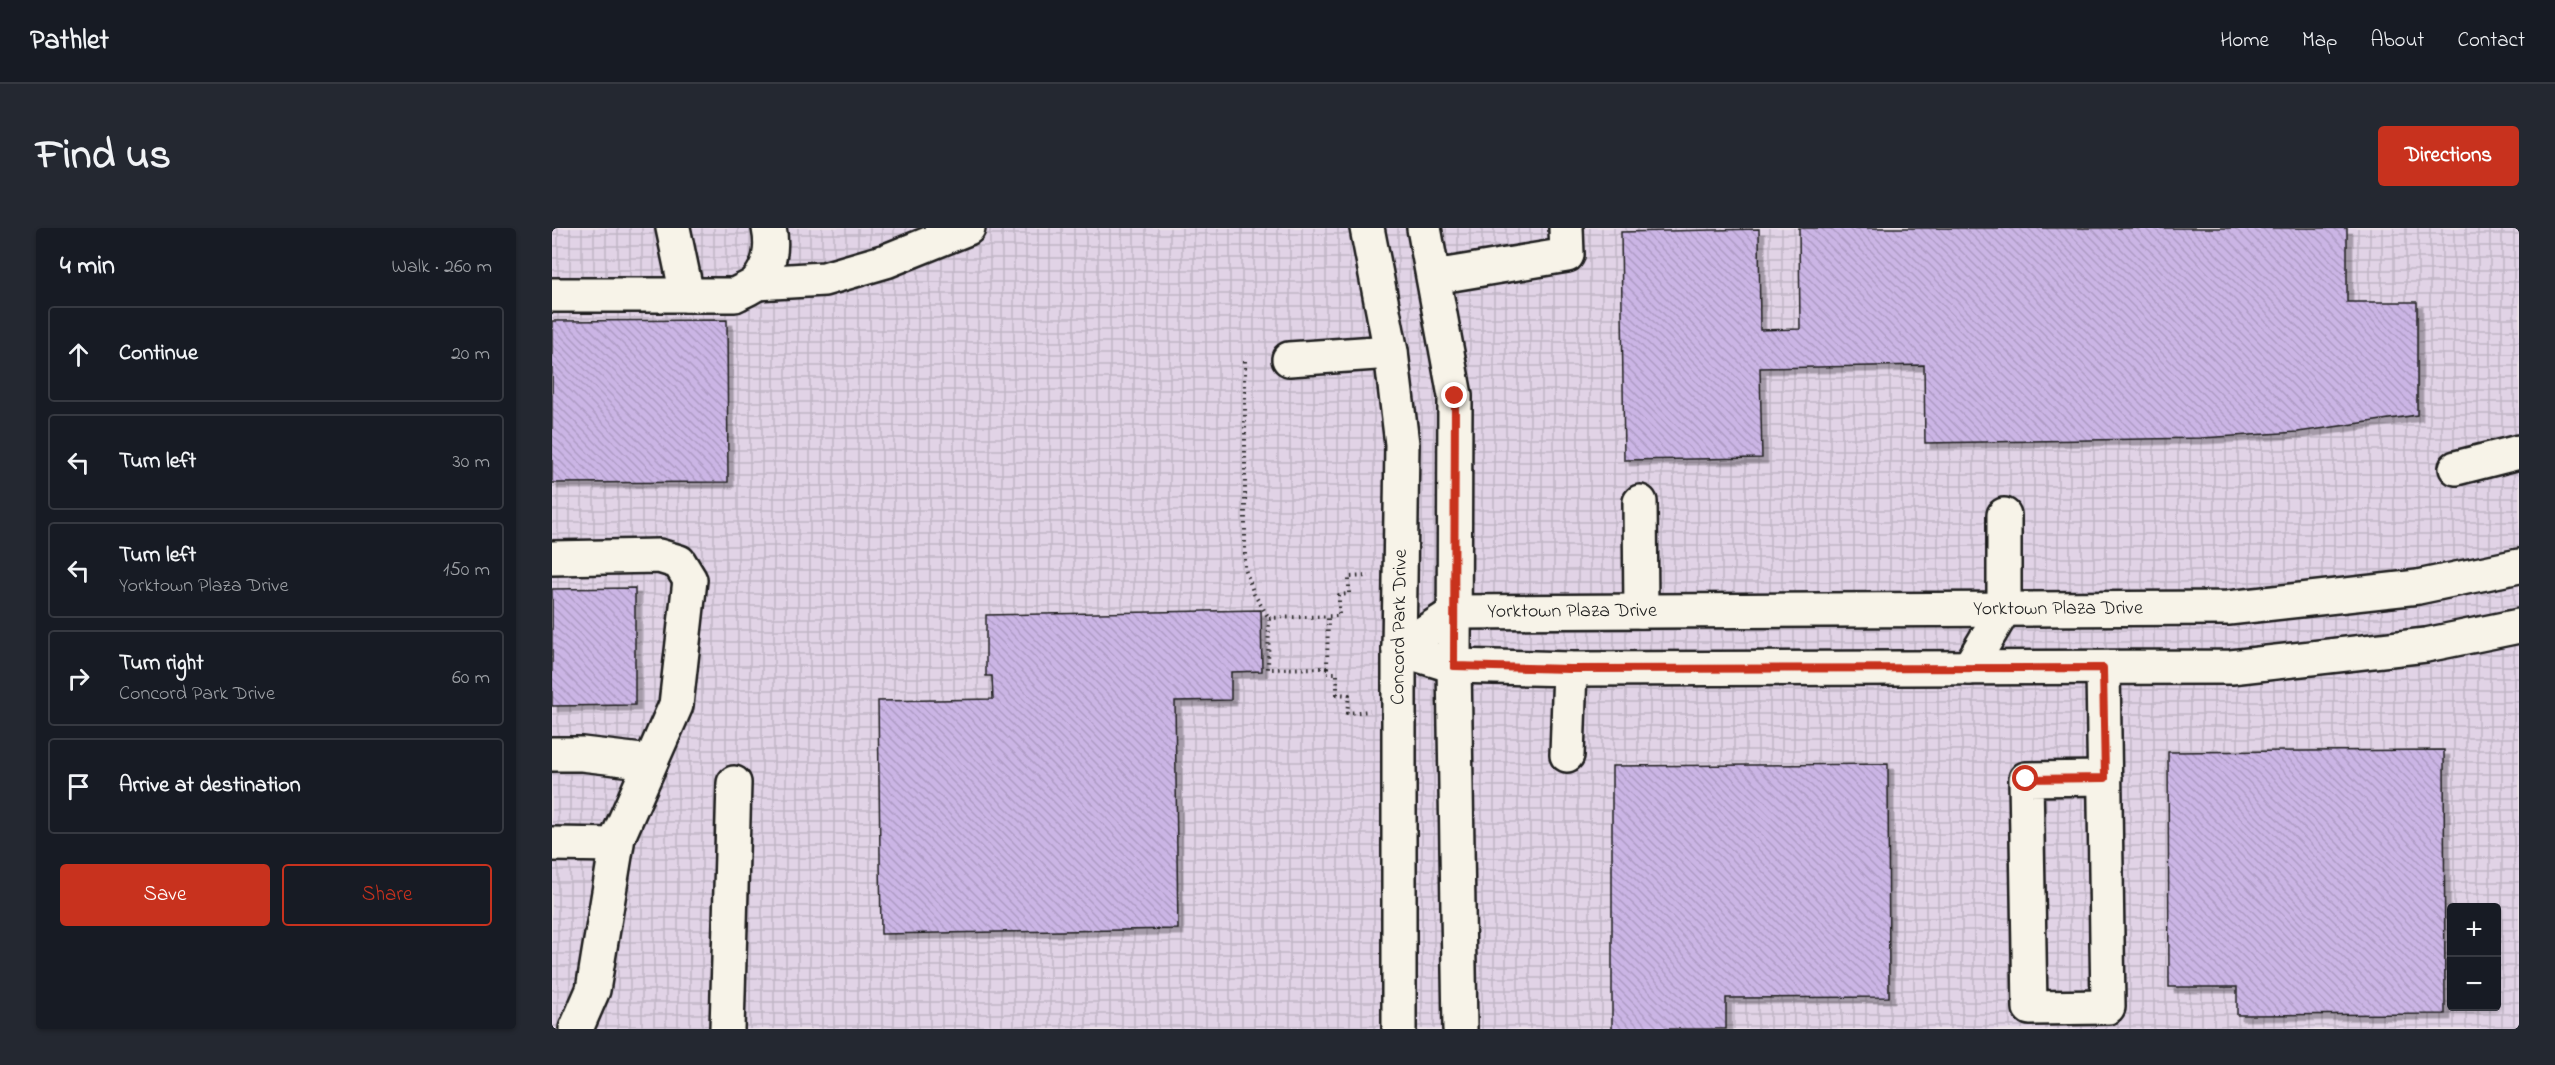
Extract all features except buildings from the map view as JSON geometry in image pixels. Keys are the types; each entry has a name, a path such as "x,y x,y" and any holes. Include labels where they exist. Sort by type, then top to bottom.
{"street":[{"path":"674,228 687,295"},
{"path":"756,283 768,263 772,242 769,228"},
{"path":"552,295 735,295 756,283 824,279 886,261 968,228"},
{"name":"Concord Park Drive","path":"1367,228 1392,352 1402,444 1399,650 1399,1029"},
{"path":"1424,228 1455,396 1454,666 1460,1029"},
{"path":"1434,278 1567,255 1566,228"},
{"path":"1289,359 1392,352"},
{"path":"2456,468 2519,452"},
{"path":"1640,502 1641,611"},
{"path":"1969,668 2004,609 2004,515"},
{"path":"552,558 659,556 680,562 690,580 675,705 616,845 593,990 576,1029"},
{"name":"Yorktown Plaza Drive","path":"1456,612 2228,608 2418,587 2519,566"},
{"path":"1399,650 1456,612"},
{"path":"1399,650 1454,666 1570,669 2231,667 2427,645 2519,626"},
{"path":"2103,668 2105,778 2108,1007 2030,1008 2026,779 2105,778"},
{"path":"1567,755 1570,669"},
{"path":"552,754 582,754 650,762"},
{"path":"727,1029 734,783"},
{"path":"552,844 616,845"}],"path":[{"path":"1245,361 1245,569 1254,594 1269,618 1268,669 1327,668"},
{"path":"1269,618 1339,616 1339,594 1349,594 1349,577 1373,576"},
{"path":"1328,616 1327,673 1337,673 1337,694 1349,695 1347,713 1373,711 1373,700"}],"shaded area":[{"path":"552,228 2519,228 2519,1029 552,1029"}],"route":[{"path":"1455,396 1454,666 1570,669 2103,668 2105,778 2026,779"}]}
